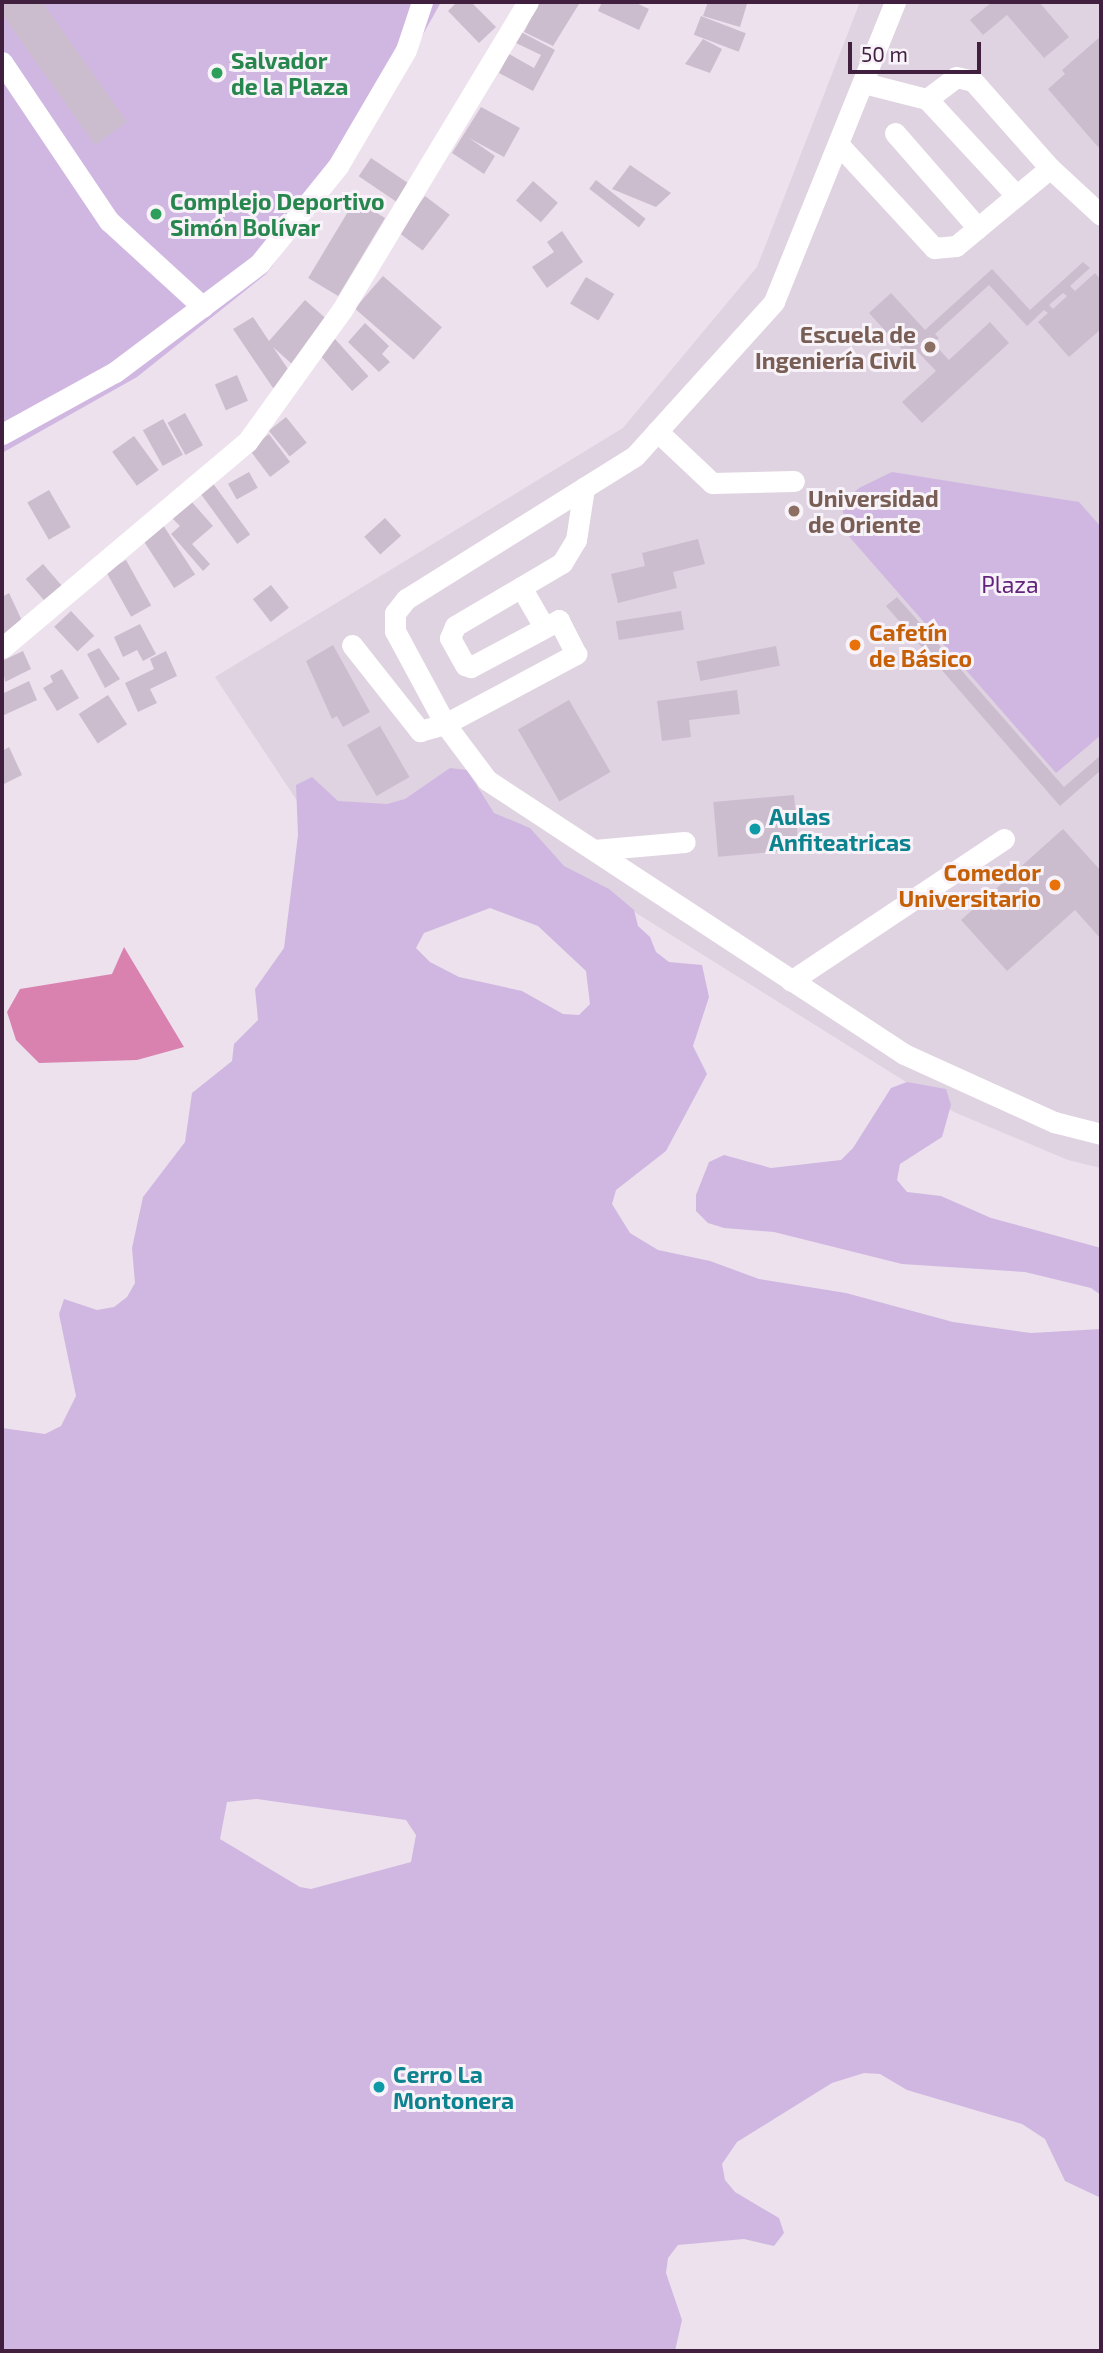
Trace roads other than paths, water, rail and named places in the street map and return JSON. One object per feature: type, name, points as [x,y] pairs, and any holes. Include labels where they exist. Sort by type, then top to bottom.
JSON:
[{"type":"street","points":[[2,434],[115,372],[259,264],[338,166],[406,50],[422,2]]},
{"type":"street","points":[[2,648],[247,442],[342,310],[528,2]]},
{"type":"street","points":[[895,2],[840,146],[774,302],[635,456],[406,598],[395,614],[395,631],[445,724],[487,780],[904,1054],[1055,1122],[1101,1134]]},
{"type":"street","points":[[2,62],[109,221],[203,307]]},
{"type":"street","points":[[928,99],[957,77],[974,81],[1050,169],[1101,215]]},
{"type":"street","points":[[864,83],[928,99],[1016,195]]},
{"type":"street","points":[[895,133],[978,228]]},
{"type":"street","points":[[840,146],[934,248],[956,246],[1050,169]]},
{"type":"street","points":[[657,431],[712,484],[794,481]]},
{"type":"street","points":[[352,645],[415,729],[427,731],[576,654],[562,622],[544,627],[471,667],[465,665],[450,631],[562,563],[570,553],[584,488]]},
{"type":"street","points":[[521,587],[544,627]]},
{"type":"street","points":[[791,981],[1004,839]]},
{"type":"street","points":[[594,850],[685,842]]},
{"type":"place","name":"Salvador de la Plaza","points":[[217,73]]},
{"type":"place","name":"Complejo Deportivo Simón Bolívar","points":[[156,214]]},
{"type":"place","name":"Escuela de Ingeniería Civil","points":[[930,347]]},
{"type":"place","name":"Universidad de Oriente","points":[[794,511]]},
{"type":"place","name":"Cafetín de Básico","points":[[855,645]]},
{"type":"place","name":"Aulas Anfiteatricas","points":[[755,829]]},
{"type":"place","name":"Comedor Universitario","points":[[1055,885]]},
{"type":"place","name":"Cerro La Montonera","points":[[379,2087]]},
{"type":"park label","name":"Plaza","points":[[1010,584]]}]
